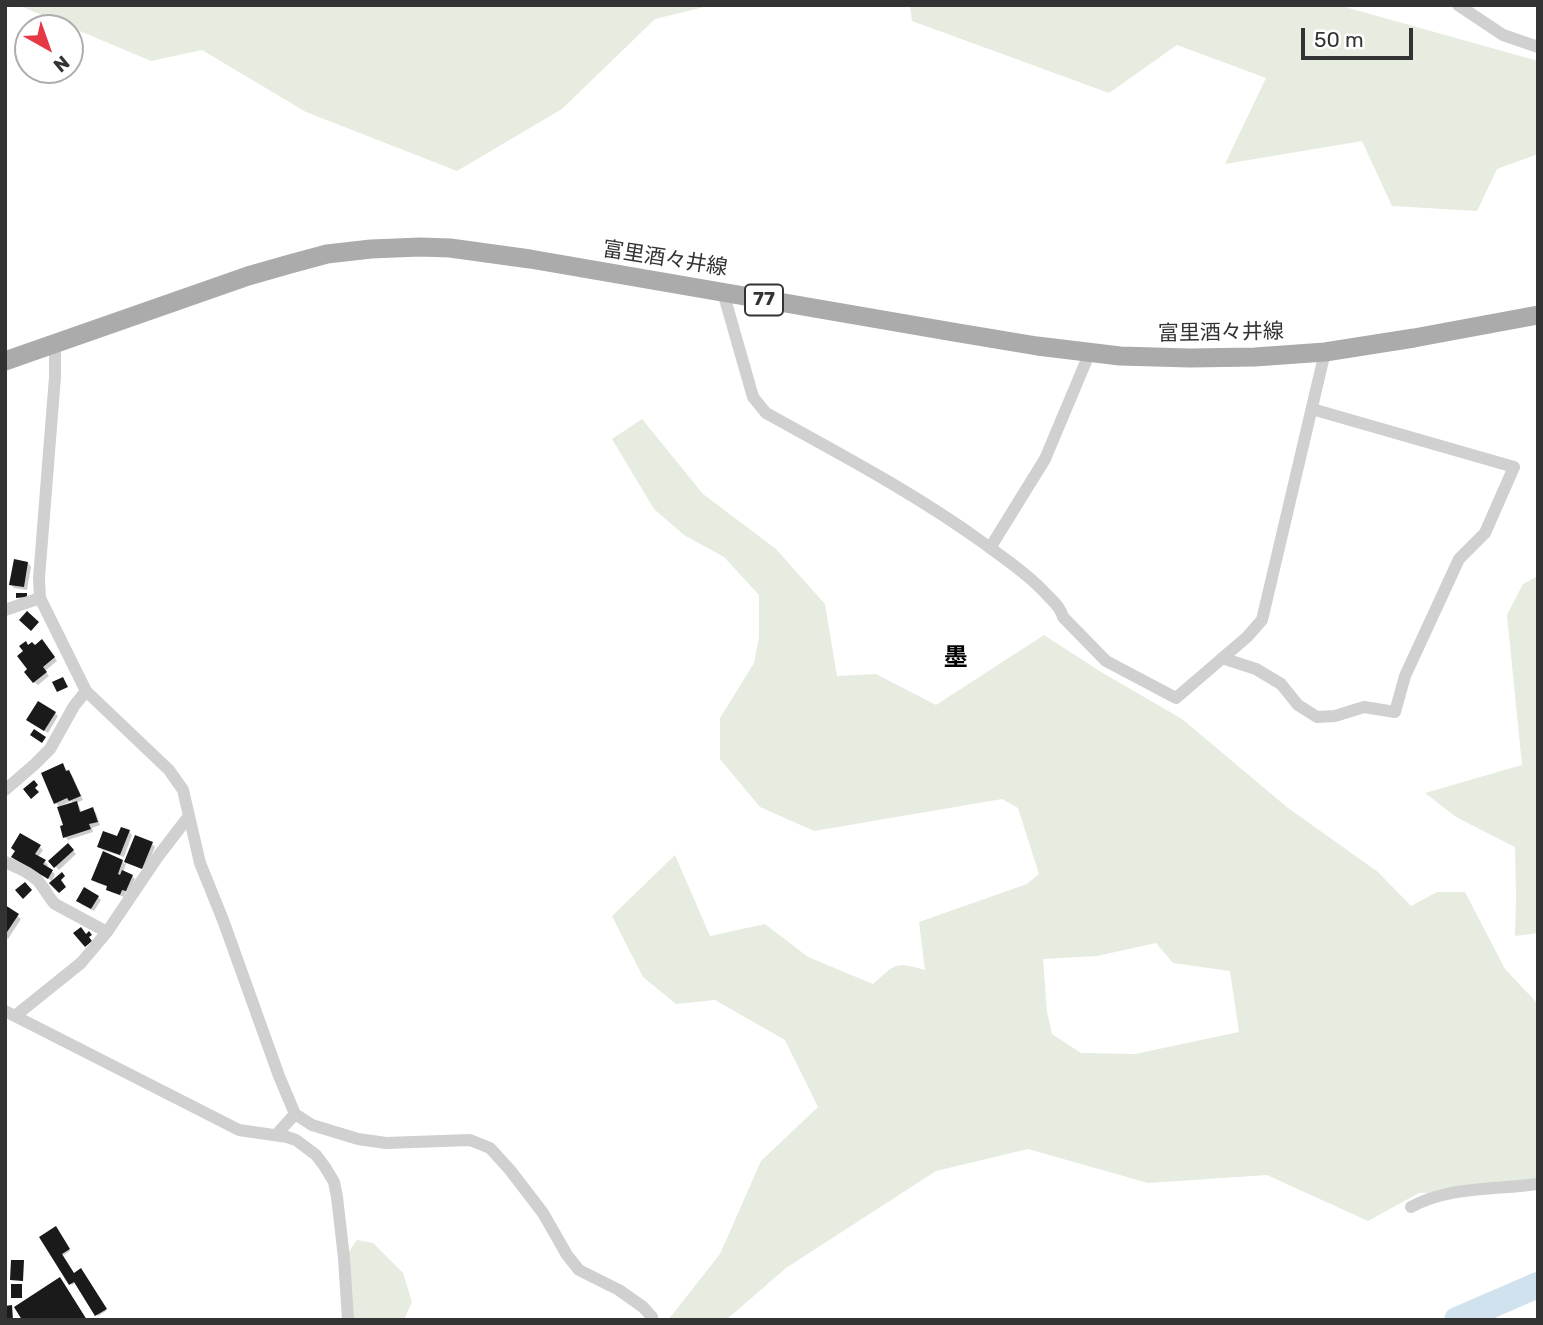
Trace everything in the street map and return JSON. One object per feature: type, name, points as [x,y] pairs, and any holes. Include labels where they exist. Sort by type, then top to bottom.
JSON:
[{"type":"main road","name":"富里酒々井線","points":[[5,361],[247,276],[327,254],[420,247],[450,248],[530,259],[953,332],[1120,356],[1255,357],[1325,352],[1538,316]]},
{"type":"street","points":[[1458,5],[1503,35],[1538,47]]},
{"type":"street","points":[[723,292],[753,397],[766,413],[894,484],[955,523],[1042,589],[1062,611],[1063,617],[1106,661],[1176,698],[1247,637],[1262,620],[1325,352]]},
{"type":"street","points":[[55,344],[55,377],[39,578],[40,598],[86,691],[169,770],[183,790],[200,863],[295,1114],[312,1125],[358,1139],[386,1143],[470,1140],[490,1148],[543,1213],[567,1255],[579,1270],[619,1290],[643,1307],[652,1320]]},
{"type":"street","points":[[990,548],[1045,459],[1090,352]]},
{"type":"street","points":[[1222,658],[1256,668],[1281,684],[1298,705],[1317,717],[1335,716],[1364,707],[1395,712],[1405,676],[1459,559],[1485,533],[1514,467],[1311,409]]},
{"type":"street","points":[[5,610],[40,598]]},
{"type":"street","points":[[5,790],[50,749],[74,705],[86,691]]},
{"type":"street","points":[[189,816],[107,932],[81,963],[10,1014],[239,1130],[296,1140],[316,1155],[334,1182],[337,1197],[348,1320]]},
{"type":"street","points":[[5,862],[28,873],[39,882],[55,904],[107,932]]},
{"type":"street","points":[[276,1135],[295,1114]]},
{"type":"street","points":[[1410,1207],[1426,1199],[1455,1192],[1538,1184]]},
{"type":"shaded area","points":[[18,5],[712,5],[655,19],[562,109],[457,171],[306,112],[202,50],[151,61],[84,33],[84,14],[39,14]]},
{"type":"shaded area","points":[[910,5],[1338,5],[1538,61],[1538,154],[1497,169],[1477,211],[1392,206],[1362,141],[1225,164],[1266,78],[1177,45],[1109,93],[912,21]]},
{"type":"shaded area","points":[[642,419],[703,494],[776,549],[825,604],[837,676],[876,674],[936,705],[1044,635],[1182,719],[1288,808],[1378,872],[1411,906],[1437,892],[1465,892],[1505,969],[1538,1004],[1538,1186],[1525,1191],[1419,1193],[1368,1221],[1267,1175],[1148,1183],[1028,1149],[936,1171],[786,1268],[726,1320],[668,1320],[720,1254],[761,1161],[818,1107],[785,1040],[715,1000],[676,1004],[643,977],[612,916],[675,855],[710,936],[765,924],[808,957],[873,984],[896,966],[925,970],[919,922],[1027,884],[1039,874],[1018,808],[1002,799],[814,831],[760,807],[720,759],[720,718],[754,663],[759,637],[759,595],[724,557],[684,535],[654,509],[612,439]],"holes":[[[1156,943],[1173,963],[1230,971],[1239,1032],[1135,1054],[1081,1053],[1052,1034],[1047,1012],[1043,959],[1097,956]]]},
{"type":"shaded area","points":[[1538,576],[1538,933],[1515,936],[1515,847],[1456,817],[1425,793],[1522,765],[1507,615],[1523,584]]},
{"type":"shaded area","points":[[357,1240],[373,1243],[403,1273],[412,1302],[404,1320],[353,1320],[348,1253]]},
{"type":"building","points":[[14,559],[28,562],[24,587],[9,585]]},
{"type":"building","points":[[16,593],[27,593],[27,597],[16,598]]},
{"type":"building","points":[[27,611],[39,622],[31,631],[19,620]]},
{"type":"building","points":[[42,639],[55,657],[43,667],[47,672],[33,683],[24,672],[27,669],[17,656],[23,651],[19,646],[26,641],[28,645],[32,642],[35,645]]},
{"type":"building","points":[[63,677],[68,687],[57,692],[52,682]]},
{"type":"building","points":[[38,701],[56,712],[44,731],[26,720]]},
{"type":"building","points":[[34,729],[46,737],[42,743],[30,735]]},
{"type":"building","points":[[63,763],[81,796],[54,804],[41,773]]},
{"type":"building","points":[[34,780],[38,785],[35,788],[39,792],[31,799],[23,789]]},
{"type":"building","points":[[77,801],[80,812],[93,807],[98,822],[89,824],[91,829],[63,838],[60,826],[63,825],[57,807]]},
{"type":"building","points":[[121,827],[130,830],[120,855],[97,847],[103,831],[117,836]]},
{"type":"building","points":[[20,833],[41,845],[35,854],[46,860],[43,864],[53,870],[48,879],[11,857],[15,851],[11,848]]},
{"type":"building","points":[[135,835],[153,842],[142,869],[124,862]]},
{"type":"building","points":[[68,843],[74,850],[54,868],[48,861]]},
{"type":"building","points":[[103,851],[123,860],[118,874],[120,875],[122,870],[133,875],[126,891],[122,890],[120,895],[91,880]]},
{"type":"building","points":[[62,872],[65,876],[61,880],[66,887],[59,893],[49,883]]},
{"type":"building","points":[[25,882],[32,890],[23,899],[15,890]]},
{"type":"building","points":[[84,887],[99,896],[91,909],[76,901]]},
{"type":"building","points":[[5,905],[19,914],[5,935]]},
{"type":"building","points":[[81,927],[86,934],[89,931],[92,935],[89,937],[92,941],[85,947],[73,933]]},
{"type":"building","points":[[56,1226],[70,1249],[62,1254],[74,1273],[81,1268],[107,1309],[95,1316],[74,1282],[69,1285],[39,1237]]},
{"type":"building","points":[[11,1260],[24,1260],[23,1281],[10,1280]]},
{"type":"building","points":[[60,1277],[87,1320],[22,1320],[14,1307]]},
{"type":"building","points":[[11,1284],[22,1284],[22,1298],[11,1298]]},
{"type":"building","points":[[12,1305],[13,1320],[5,1320],[5,1306]]},
{"type":"waterway","points":[[1457,1320],[1538,1285]]},
{"type":"district","name":"墨","points":[[956,658]]}]
